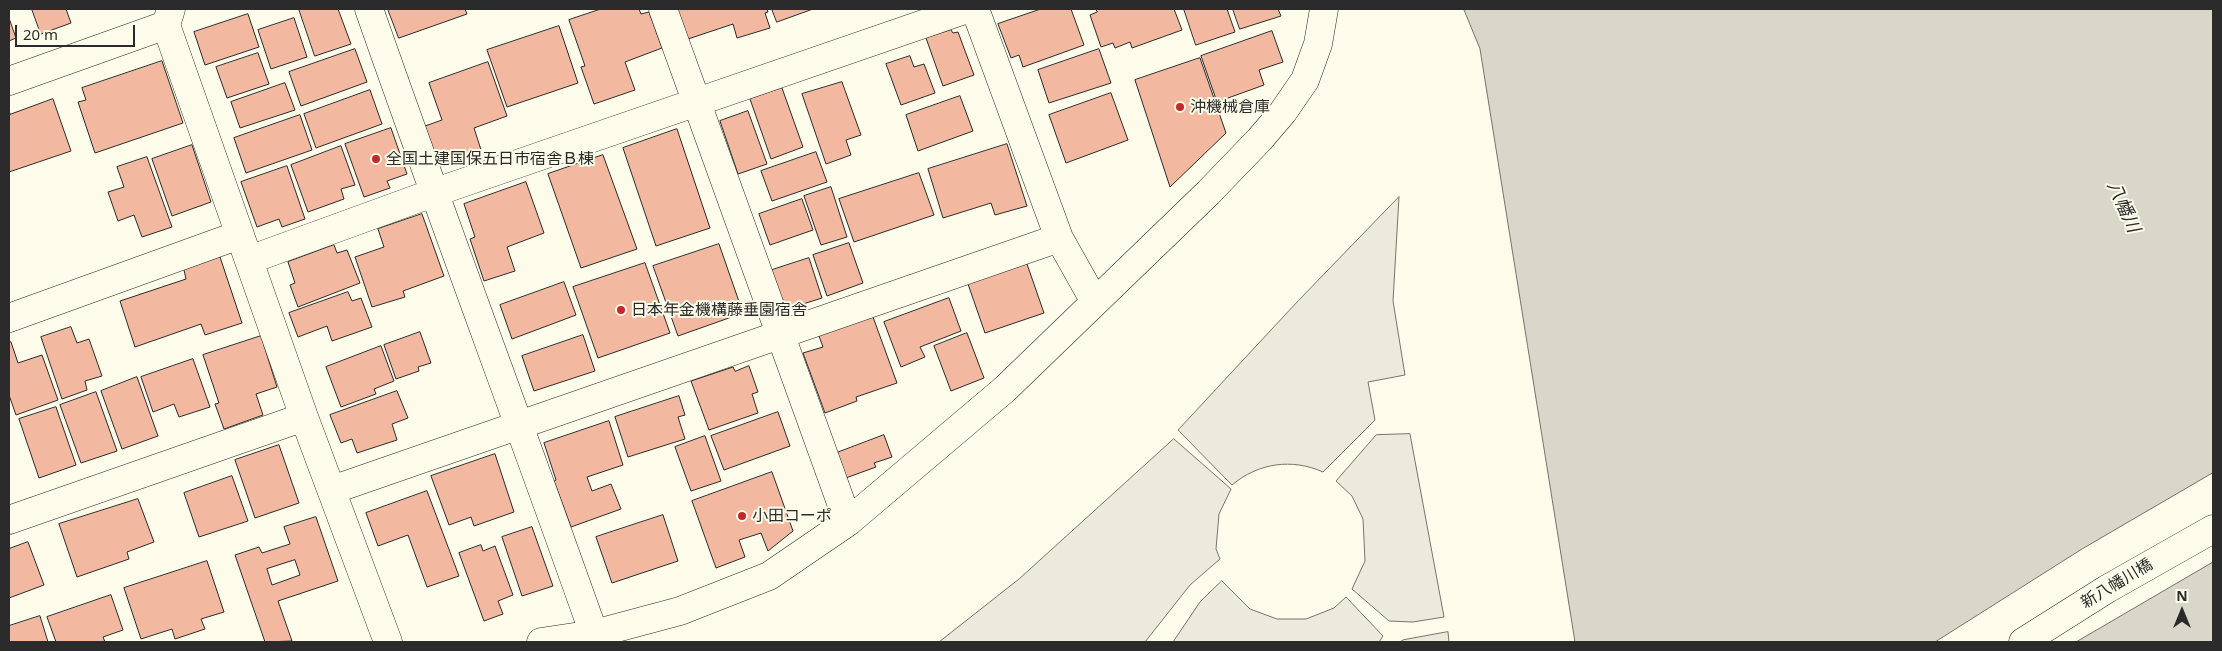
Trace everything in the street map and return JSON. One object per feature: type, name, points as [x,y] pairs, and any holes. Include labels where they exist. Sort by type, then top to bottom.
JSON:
[{"type":"street","points":[[369,9],[433,193],[594,634]]},
{"type":"street","points":[[663,9],[848,522]]},
{"type":"street","points":[[249,260],[696,101],[967,9]]},
{"type":"street","points":[[975,9],[1059,238],[1095,302]]},
{"type":"street","points":[[541,642],[594,634],[680,611],[769,576],[848,522],[998,395],[1208,193],[1283,112],[1305,80],[1318,44],[1324,9]]},
{"type":"street","points":[[9,81],[168,17],[239,234],[304,417],[388,642]]},
{"type":"street","points":[[9,318],[239,234]]},
{"type":"street","points":[[332,490],[1059,238]]},
{"type":"street","points":[[9,520],[304,417]]},
{"type":"street","name":"新八幡川橋","points":[[2023,642],[2107,589],[2213,529]]},
{"type":"shaded area","points":[[1399,197],[1393,301],[1405,375],[1368,382],[1375,420],[1323,472],[1299,465],[1276,465],[1253,472],[1232,485],[1178,430],[1298,301]]},
{"type":"shaded area","points":[[1410,434],[1444,617],[1413,622],[1389,621],[1352,589],[1365,561],[1363,519],[1352,496],[1336,481],[1376,435]]},
{"type":"shaded area","points":[[1174,439],[1231,489],[1219,514],[1216,549],[1220,559],[1190,585],[1145,642],[939,642],[1019,579]]},
{"type":"shaded area","points":[[1222,581],[1250,609],[1277,619],[1306,619],[1334,608],[1346,597],[1383,636],[1379,642],[1173,642],[1200,602]]},
{"type":"shaded area","points":[[1448,632],[1449,642],[1400,642],[1403,640]]},
{"type":"water","name":"八幡川","points":[[1464,9],[2213,9],[2213,642],[1575,642],[1480,49]]},
{"type":"pier","points":[[2213,473],[2213,562],[2076,642],[1935,642],[2082,549]]},
{"type":"building","points":[[32,9],[66,9],[71,23],[41,34]]},
{"type":"building","points":[[299,9],[338,9],[351,44],[315,56]]},
{"type":"building","points":[[388,9],[465,9],[467,14],[399,38]]},
{"type":"building","points":[[601,9],[639,9],[641,14],[649,12],[662,48],[625,62],[635,90],[594,104],[581,67],[585,66],[569,20]]},
{"type":"building","points":[[677,9],[767,9],[768,12],[765,13],[770,28],[737,38],[733,24],[688,39]]},
{"type":"building","points":[[772,9],[813,9],[777,22]]},
{"type":"building","points":[[1041,9],[1071,9],[1084,45],[1023,67],[1019,55],[1011,58],[998,24]]},
{"type":"building","points":[[1096,9],[1174,9],[1182,30],[1132,48],[1130,42],[1115,48],[1113,43],[1101,47],[1090,15],[1097,12]]},
{"type":"building","points":[[1184,9],[1227,9],[1235,32],[1196,45]]},
{"type":"building","points":[[1233,9],[1278,9],[1281,16],[1240,29]]},
{"type":"building","points":[[248,14],[259,47],[205,65],[194,32]]},
{"type":"building","points":[[9,18],[16,38],[9,41]]},
{"type":"building","points":[[294,18],[307,57],[271,69],[258,30]]},
{"type":"building","points":[[559,26],[578,83],[507,107],[487,50]]},
{"type":"building","points":[[951,30],[953,33],[958,32],[974,75],[943,86],[926,38]]},
{"type":"building","points":[[1272,31],[1283,62],[1259,70],[1264,85],[1217,102],[1201,56]]},
{"type":"building","points":[[355,49],[367,82],[301,106],[289,72]]},
{"type":"building","points":[[1099,49],[1111,83],[1049,103],[1038,70]]},
{"type":"building","points":[[258,53],[269,84],[227,98],[216,67]]},
{"type":"building","points":[[910,56],[914,67],[924,64],[935,93],[901,105],[886,64]]},
{"type":"building","name":"沖機械倉庫","points":[[1200,58],[1226,133],[1170,187],[1135,80]]},
{"type":"building","points":[[162,61],[183,123],[95,153],[78,102],[86,100],[82,88]]},
{"type":"building","points":[[488,62],[507,116],[474,128],[482,153],[439,167],[425,126],[442,120],[429,83]]},
{"type":"building","points":[[842,82],[861,135],[846,140],[851,155],[826,164],[802,94]]},
{"type":"building","points":[[285,83],[295,110],[240,128],[231,102]]},
{"type":"building","points":[[782,88],[803,147],[771,159],[750,99]]},
{"type":"building","points":[[370,90],[382,124],[316,148],[304,114]]},
{"type":"building","points":[[1111,93],[1128,140],[1066,163],[1049,115]]},
{"type":"building","points":[[960,96],[973,131],[918,151],[906,115]]},
{"type":"building","points":[[53,99],[71,151],[9,172],[9,110],[10,114]]},
{"type":"building","points":[[748,111],[767,164],[738,174],[720,121]]},
{"type":"building","points":[[300,115],[312,150],[246,173],[234,138]]},
{"type":"building","name":"全国土建国保五日市宿舎Ｂ棟","points":[[391,128],[407,174],[387,181],[390,188],[364,197],[345,144]]},
{"type":"building","points":[[677,129],[710,228],[656,246],[623,148]]},
{"type":"building","points":[[1007,144],[1027,206],[995,215],[991,203],[943,218],[928,169]]},
{"type":"building","points":[[192,145],[211,202],[172,216],[152,159]]},
{"type":"building","points":[[341,146],[355,185],[341,189],[344,199],[308,212],[291,165]]},
{"type":"building","points":[[816,152],[827,182],[772,201],[761,171]]},
{"type":"building","points":[[603,155],[637,249],[581,268],[548,174]]},
{"type":"building","points":[[147,157],[172,227],[142,237],[134,215],[118,221],[108,192],[124,187],[117,167]]},
{"type":"building","points":[[287,166],[305,219],[282,227],[279,219],[257,227],[241,182]]},
{"type":"building","points":[[919,173],[934,215],[854,242],[839,199]]},
{"type":"building","points":[[526,182],[544,233],[507,247],[515,271],[484,281],[470,239],[475,237],[464,204]]},
{"type":"building","points":[[831,187],[847,237],[821,245],[804,196]]},
{"type":"building","points":[[802,199],[813,230],[770,245],[759,214]]},
{"type":"building","points":[[422,214],[444,276],[403,291],[405,297],[372,307],[355,257],[384,247],[378,229]]},
{"type":"building","points":[[849,243],[863,283],[827,296],[813,255]]},
{"type":"building","points":[[719,244],[743,313],[678,336],[653,266]]},
{"type":"building","points":[[334,245],[337,253],[347,250],[360,283],[298,307],[290,285],[295,283],[288,262]]},
{"type":"building","points":[[220,257],[242,323],[205,335],[201,324],[135,347],[120,301],[186,279],[184,270]]},
{"type":"building","points":[[809,258],[822,298],[787,309],[784,300],[779,302],[769,271]]},
{"type":"building","name":"日本年金機構藤垂園宿舎","points":[[645,263],[670,333],[598,358],[573,287]]},
{"type":"building","points":[[1027,264],[1044,313],[985,333],[968,284]]},
{"type":"building","points":[[564,282],[576,315],[512,339],[500,305]]},
{"type":"building","points":[[348,292],[352,301],[361,298],[372,327],[332,341],[327,326],[298,337],[289,313]]},
{"type":"building","points":[[949,298],[961,331],[920,347],[925,357],[901,367],[884,322]]},
{"type":"building","points":[[873,317],[897,383],[856,397],[857,401],[825,413],[803,353],[823,347],[819,336]]},
{"type":"building","points":[[71,327],[77,343],[89,339],[102,376],[85,381],[87,390],[62,399],[41,337]]},
{"type":"building","points":[[420,332],[431,363],[418,367],[419,371],[396,379],[384,345]]},
{"type":"building","points":[[967,333],[984,378],[951,391],[934,346]]},
{"type":"building","points":[[583,335],[595,371],[534,391],[522,356]]},
{"type":"building","points":[[261,336],[277,387],[256,394],[263,415],[224,429],[215,404],[219,403],[203,355]]},
{"type":"building","points":[[11,342],[18,363],[42,355],[58,400],[16,415],[9,395],[9,343]]},
{"type":"building","points":[[381,346],[394,381],[374,389],[376,394],[341,407],[326,367]]},
{"type":"building","points":[[193,359],[210,407],[179,417],[174,404],[153,412],[141,377]]},
{"type":"building","points":[[749,366],[758,392],[752,394],[758,413],[709,430],[691,381],[733,367],[735,371]]},
{"type":"building","points":[[137,377],[158,436],[122,449],[101,391]]},
{"type":"building","points":[[397,391],[408,418],[392,424],[397,440],[357,453],[352,439],[341,443],[330,415]]},
{"type":"building","points":[[96,392],[117,451],[81,463],[60,405]]},
{"type":"building","points":[[679,396],[685,415],[678,417],[685,439],[628,457],[615,417]]},
{"type":"building","points":[[56,407],[76,465],[39,478],[19,419]]},
{"type":"building","points":[[778,412],[790,446],[724,470],[711,436]]},
{"type":"building","points":[[609,421],[623,465],[587,477],[592,491],[611,484],[621,509],[571,527],[554,481],[556,480],[544,443]]},
{"type":"building","points":[[884,435],[892,457],[874,463],[876,467],[843,479],[834,454]]},
{"type":"building","points":[[705,436],[721,481],[691,491],[675,447]]},
{"type":"building","points":[[279,445],[299,503],[255,518],[235,460]]},
{"type":"building","points":[[495,454],[514,512],[474,526],[471,517],[449,525],[431,476]]},
{"type":"building","name":"小田コーポ","points":[[772,472],[793,531],[768,551],[761,533],[739,540],[745,557],[716,568],[692,501]]},
{"type":"building","points":[[232,476],[248,521],[199,537],[184,493]]},
{"type":"building","points":[[427,491],[459,576],[427,587],[408,535],[378,546],[366,513]]},
{"type":"building","points":[[138,499],[154,542],[127,552],[129,559],[77,577],[59,524]]},
{"type":"building","points":[[663,515],[678,561],[612,583],[596,537]]},
{"type":"building","points":[[316,517],[338,581],[278,601],[292,641],[265,642],[235,555],[259,547],[262,553],[290,544],[284,527]],"holes":[[[295,560],[300,575],[272,585],[267,569]]]},
{"type":"building","points":[[532,527],[553,586],[522,596],[502,537]]},
{"type":"building","points":[[28,542],[44,585],[9,598],[9,549]]},
{"type":"building","points":[[481,545],[483,551],[495,546],[513,595],[498,601],[503,614],[484,621],[459,553]]},
{"type":"building","points":[[207,561],[224,612],[201,619],[205,629],[175,639],[172,629],[141,639],[124,588]]},
{"type":"building","points":[[111,595],[123,630],[103,637],[105,642],[56,642],[47,617]]},
{"type":"building","points":[[40,616],[48,642],[9,642],[9,626]]},
{"type":"place","name":"沖機械倉庫","points":[[1180,107]]},
{"type":"place","name":"全国土建国保五日市宿舎Ｂ棟","points":[[376,159]]},
{"type":"place","name":"日本年金機構藤垂園宿舎","points":[[621,310]]},
{"type":"place","name":"小田コーポ","points":[[742,516]]}]
